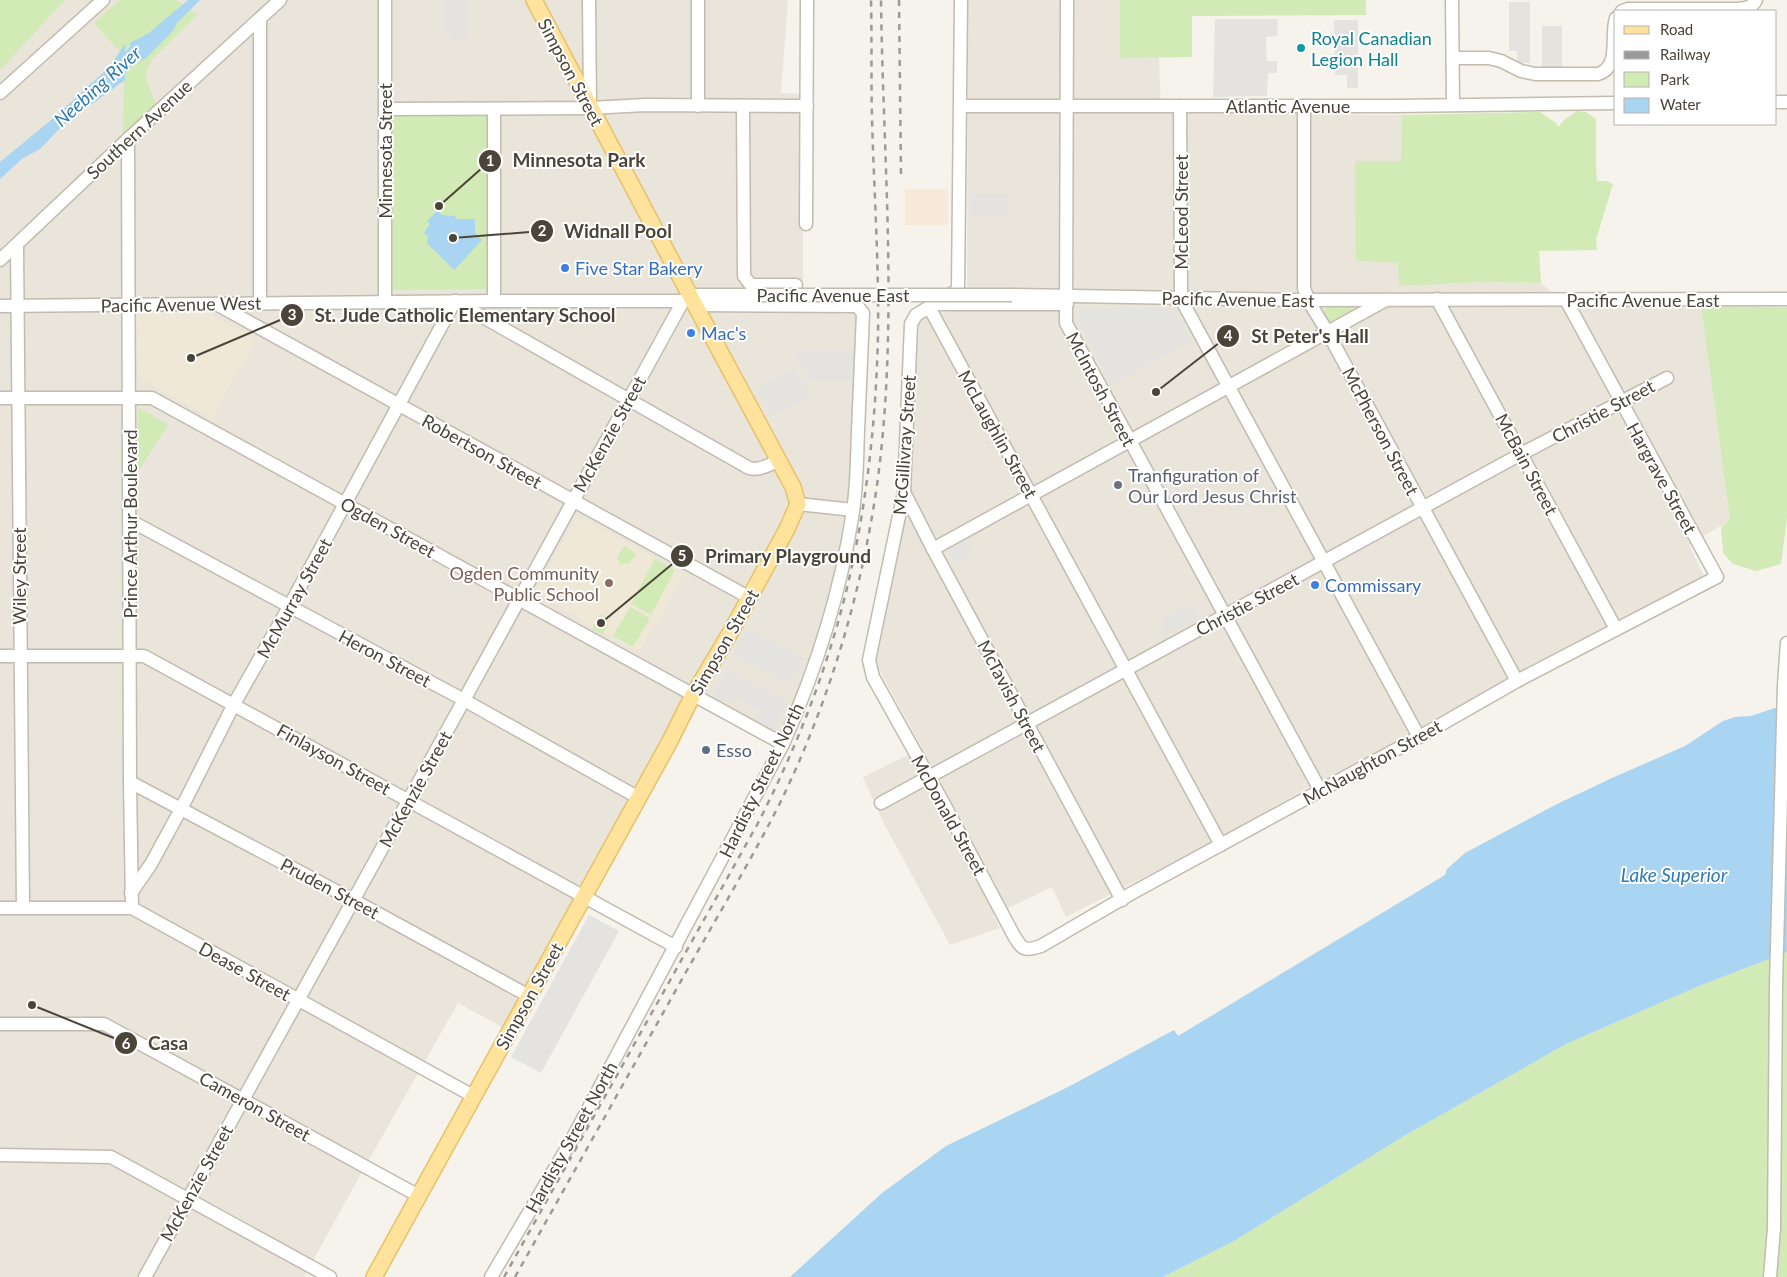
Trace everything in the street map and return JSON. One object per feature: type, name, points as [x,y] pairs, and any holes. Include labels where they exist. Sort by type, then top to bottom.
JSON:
[{"type":"main road","name":"Simpson Street","points":[[374,1277],[694,695],[750,598],[787,529],[798,504],[793,487],[689,300],[534,0]]},
{"type":"street","points":[[0,93],[103,0]]},
{"type":"street","name":"Southern Avenue","points":[[0,260],[128,139],[280,0]]},
{"type":"street","name":"Minnesota Street","points":[[384,0],[386,109],[385,302]]},
{"type":"street","points":[[590,0],[590,108]]},
{"type":"street","points":[[698,0],[698,106]]},
{"type":"street","points":[[806,224],[807,0]]},
{"type":"street","points":[[932,306],[958,290],[961,0]]},
{"type":"street","name":"McIntosh Street","points":[[1067,0],[1066,323],[1320,790]]},
{"type":"street","points":[[1452,0],[1453,104]]},
{"type":"street","points":[[1625,10],[1737,9],[1749,8],[1754,5],[1756,0]]},
{"type":"street","points":[[260,19],[260,303]]},
{"type":"street","points":[[1453,58],[1490,58],[1521,71],[1535,74],[1598,74],[1604,72],[1611,63],[1614,36]]},
{"type":"street","name":"Atlantic Avenue","points":[[961,106],[1304,107],[1614,103]]},
{"type":"street","points":[[386,109],[590,108],[645,105],[807,106]]},
{"type":"street","points":[[743,106],[744,276],[750,284],[754,285],[796,286]]},
{"type":"street","name":"McLeod Street","points":[[1180,106],[1181,299],[1419,737]]},
{"type":"street","name":"McPherson Street","points":[[1304,107],[1304,288],[1308,300],[1328,333],[1517,681]]},
{"type":"street","points":[[494,109],[494,301]]},
{"type":"street","name":"Prince Arthur Boulevard","points":[[128,139],[132,908]]},
{"type":"street","name":"Wiley Street","points":[[17,245],[23,908]]},
{"type":"street","name":"Pacific Avenue East","points":[[689,300],[757,295],[1012,294],[1067,300],[1787,299]]},
{"type":"street","name":"McBain Street","points":[[1437,299],[1616,629]]},
{"type":"street","name":"Pacific Avenue West","points":[[0,306],[689,300]]},
{"type":"street","name":"McKenzie Street","points":[[145,1277],[628,400],[689,300]]},
{"type":"street","name":"Hardisty Street North","points":[[491,1277],[571,1141],[783,744],[801,702],[826,628],[845,559],[854,510],[857,468],[863,313],[861,309],[857,306],[689,300]]},
{"type":"street","points":[[932,306],[1067,300]]},
{"type":"street","points":[[933,549],[1386,300]]},
{"type":"street","name":"Hargrave Street","points":[[1566,300],[1717,577]]},
{"type":"street","points":[[455,301],[749,468],[754,470],[763,468],[778,460]]},
{"type":"street","name":"McMurray Street","points":[[131,893],[151,864],[234,704],[290,607],[455,301]]},
{"type":"street","name":"Robertson Street","points":[[216,304],[750,598]]},
{"type":"street","name":"McGillivray Street","points":[[873,677],[869,660],[904,492],[911,324],[916,315],[932,306]]},
{"type":"street","name":"McLaughlin Street","points":[[932,306],[1031,494],[1221,845]]},
{"type":"street","name":"Christie Street","points":[[881,803],[1521,454],[1667,378]]},
{"type":"street","name":"Ogden Street","points":[[0,398],[152,398],[783,744]]},
{"type":"street","name":"McTavish Street","points":[[904,492],[1122,900]]},
{"type":"street","points":[[798,504],[854,510]]},
{"type":"street","name":"Heron Street","points":[[129,520],[464,700],[639,798]]},
{"type":"street","name":"McNaughton Street","points":[[1028,950],[1041,946],[1517,681],[1717,577]]},
{"type":"street","points":[[1770,1277],[1774,1228],[1776,985],[1784,685],[1787,643]]},
{"type":"street","name":"Finlayson Street","points":[[0,656],[144,656],[676,947]]},
{"type":"street","name":"McDonald Street","points":[[873,677],[1013,934],[1024,948],[1028,950]]},
{"type":"street","name":"Pruden Street","points":[[130,782],[529,996]]},
{"type":"street","name":"Dease Street","points":[[0,908],[132,908],[475,1096]]},
{"type":"street","name":"Cameron Street","points":[[0,1024],[104,1024],[419,1196]]},
{"type":"street","points":[[0,1155],[110,1157],[330,1277]]},
{"type":"shaded area","points":[[65,0],[788,0],[781,93],[803,94],[803,312],[861,314],[856,446],[840,565],[812,662],[781,737],[692,688],[506,1029],[458,1003],[304,1277],[0,1277],[0,68]]},
{"type":"shaded area","points":[[443,0],[467,0],[467,40],[450,40],[450,33],[443,33]]},
{"type":"shaded area","points":[[968,0],[1120,0],[1120,57],[1159,57],[1161,113],[1402,115],[1401,161],[1355,161],[1399,263],[1485,282],[1541,283],[1557,296],[1586,305],[1701,306],[1730,520],[1689,545],[1704,576],[1403,740],[1307,788],[1207,845],[1066,917],[1052,887],[993,915],[1000,928],[950,945],[883,822],[863,777],[922,748],[878,668],[876,661],[910,486],[915,324],[923,319],[950,310],[967,308]]},
{"type":"shaded area","points":[[1509,2],[1530,2],[1530,63],[1517,63],[1517,51],[1509,51]]},
{"type":"shaded area","points":[[1215,19],[1278,19],[1277,36],[1266,37],[1267,61],[1277,61],[1277,73],[1268,73],[1267,96],[1213,97]]},
{"type":"shaded area","points":[[1334,20],[1358,20],[1358,88],[1347,88],[1347,75],[1335,75]]},
{"type":"shaded area","points":[[1542,26],[1562,26],[1562,68],[1542,68]]},
{"type":"shaded area","points":[[905,189],[948,189],[948,225],[905,225]]},
{"type":"shaded area","points":[[970,194],[1008,194],[1008,216],[970,216]]},
{"type":"shaded area","points":[[1163,308],[1177,314],[1193,341],[1111,385],[1080,325],[1079,309]]},
{"type":"shaded area","points":[[136,311],[208,311],[256,340],[212,418],[137,376]]},
{"type":"shaded area","points":[[794,350],[854,350],[854,381],[810,381]]},
{"type":"shaded area","points":[[795,368],[810,397],[771,417],[757,388]]},
{"type":"shaded area","name":"Ogden Community Public School","points":[[577,515],[684,574],[640,653],[535,593]]},
{"type":"shaded area","points":[[967,539],[974,554],[956,564],[948,549]]},
{"type":"shaded area","points":[[1192,603],[1200,618],[1165,636],[1161,627],[1164,625],[1161,619]]},
{"type":"shaded area","points":[[747,628],[803,658],[789,684],[733,654]]},
{"type":"shaded area","points":[[726,670],[788,702],[773,731],[755,722],[761,711],[736,698],[733,704],[726,700],[724,704],[715,700],[717,696],[713,694]]},
{"type":"shaded area","points":[[589,915],[619,931],[541,1073],[511,1057]]},
{"type":"green space","points":[[0,0],[65,0],[1,69],[0,68]]},
{"type":"green space","points":[[120,0],[176,0],[197,15],[152,59],[145,76],[156,105],[123,136],[125,45],[120,52],[94,23]]},
{"type":"green space","points":[[1120,0],[1366,0],[1366,15],[1192,16],[1192,57],[1120,58]]},
{"type":"green space","points":[[481,111],[486,116],[488,122],[487,289],[391,290],[390,120],[393,115]]},
{"type":"green space","points":[[1577,111],[1586,112],[1596,119],[1597,181],[1607,181],[1613,184],[1596,240],[1597,250],[1539,251],[1541,283],[1485,282],[1399,286],[1398,263],[1356,261],[1355,161],[1401,161],[1402,115],[1540,112],[1556,123],[1558,127],[1565,119]]},
{"type":"green space","points":[[1701,306],[1787,307],[1787,518],[1781,564],[1756,571],[1733,564],[1723,553],[1721,527],[1730,520]]},
{"type":"green space","points":[[1328,307],[1355,307],[1357,310],[1330,323],[1325,313],[1325,309]]},
{"type":"green space","points":[[138,407],[168,425],[137,473]]},
{"type":"green space","points":[[624,546],[637,554],[629,563],[621,565],[617,558]]},
{"type":"green space","points":[[655,559],[675,570],[651,615],[631,604]]},
{"type":"green space","points":[[630,607],[650,618],[633,647],[613,636]]},
{"type":"green space","points":[[600,614],[608,619],[603,635],[592,629]]},
{"type":"green space","points":[[1787,952],[1787,1277],[1163,1277],[1234,1241],[1404,1136],[1566,1044],[1699,986]]},
{"type":"water","points":[[188,0],[200,0],[145,59],[132,63],[130,43],[149,33]]},
{"type":"water","points":[[125,44],[125,80],[63,125],[40,149],[23,158],[0,179],[0,162],[56,116],[109,67]]},
{"type":"water","points":[[437,211],[442,215],[455,216],[456,219],[475,219],[475,233],[482,240],[454,270],[427,243],[428,236],[424,233],[430,224],[427,221]]},
{"type":"water","name":"Lake Superior","points":[[1787,704],[1787,952],[1699,986],[1566,1044],[1404,1136],[1234,1241],[1163,1277],[790,1277],[882,1193],[946,1146],[1068,1087],[1174,1030],[1178,1036],[1445,875],[1447,869],[1465,853],[1557,804],[1685,746],[1723,721],[1735,717],[1751,716]]},
{"type":"waterway","name":"Neebing River","points":[[113,77],[137,49],[144,44]]},
{"type":"railway","points":[[504,1277],[757,825],[796,743],[836,629],[852,568],[864,502],[877,368],[878,281],[872,119],[871,0]]},
{"type":"railway","points":[[515,1277],[779,805],[813,728],[852,609],[862,568],[877,485],[884,425],[887,364],[888,243],[881,0]]},
{"type":"railway","points":[[899,0],[901,174]]},
{"type":"place","name":"Royal Canadian Legion Hall","points":[[1301,48]]},
{"type":"place","name":"Minnesota Park","points":[[439,206]]},
{"type":"place","name":"Widnall Pool","points":[[453,238]]},
{"type":"place","name":"Five Star Bakery","points":[[565,268]]},
{"type":"place","name":"Mac's","points":[[691,333]]},
{"type":"place","name":"St. Jude Catholic Elementary School","points":[[191,358]]},
{"type":"place","name":"St Peter's Hall","points":[[1156,392]]},
{"type":"place","name":"Tranfiguration of Our Lord Jesus Christ","points":[[1118,485]]},
{"type":"place","name":"Ogden Community Public School","points":[[609,583]]},
{"type":"place","name":"Commissary","points":[[1315,585]]},
{"type":"place","name":"Primary Playground","points":[[601,623]]},
{"type":"place","name":"Esso","points":[[706,750]]},
{"type":"place","name":"Casa","points":[[32,1005]]}]
